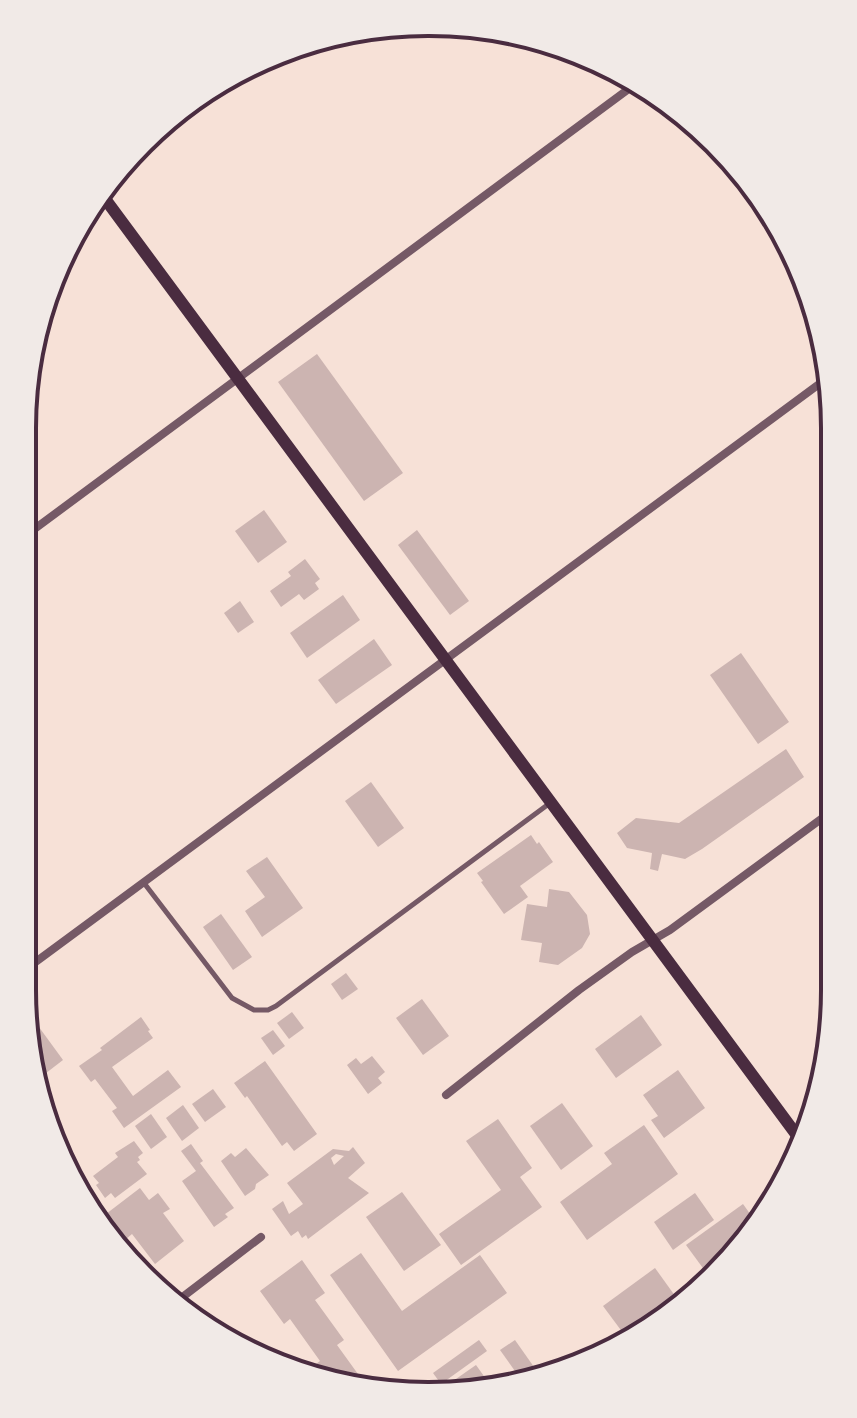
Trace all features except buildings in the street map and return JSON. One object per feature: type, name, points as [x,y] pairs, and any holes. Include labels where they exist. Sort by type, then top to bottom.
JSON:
[{"type":"main road","points":[[108,202],[794,1132]]},
{"type":"street","points":[[36,528],[627,90]]},
{"type":"street","points":[[36,962],[819,384]]},
{"type":"street","points":[[446,1095],[579,990],[670,930],[821,819]]},
{"type":"street","points":[[184,1296],[261,1237]]},
{"type":"lane","points":[[144,882],[232,998],[254,1010],[268,1010],[551,803]]}]
